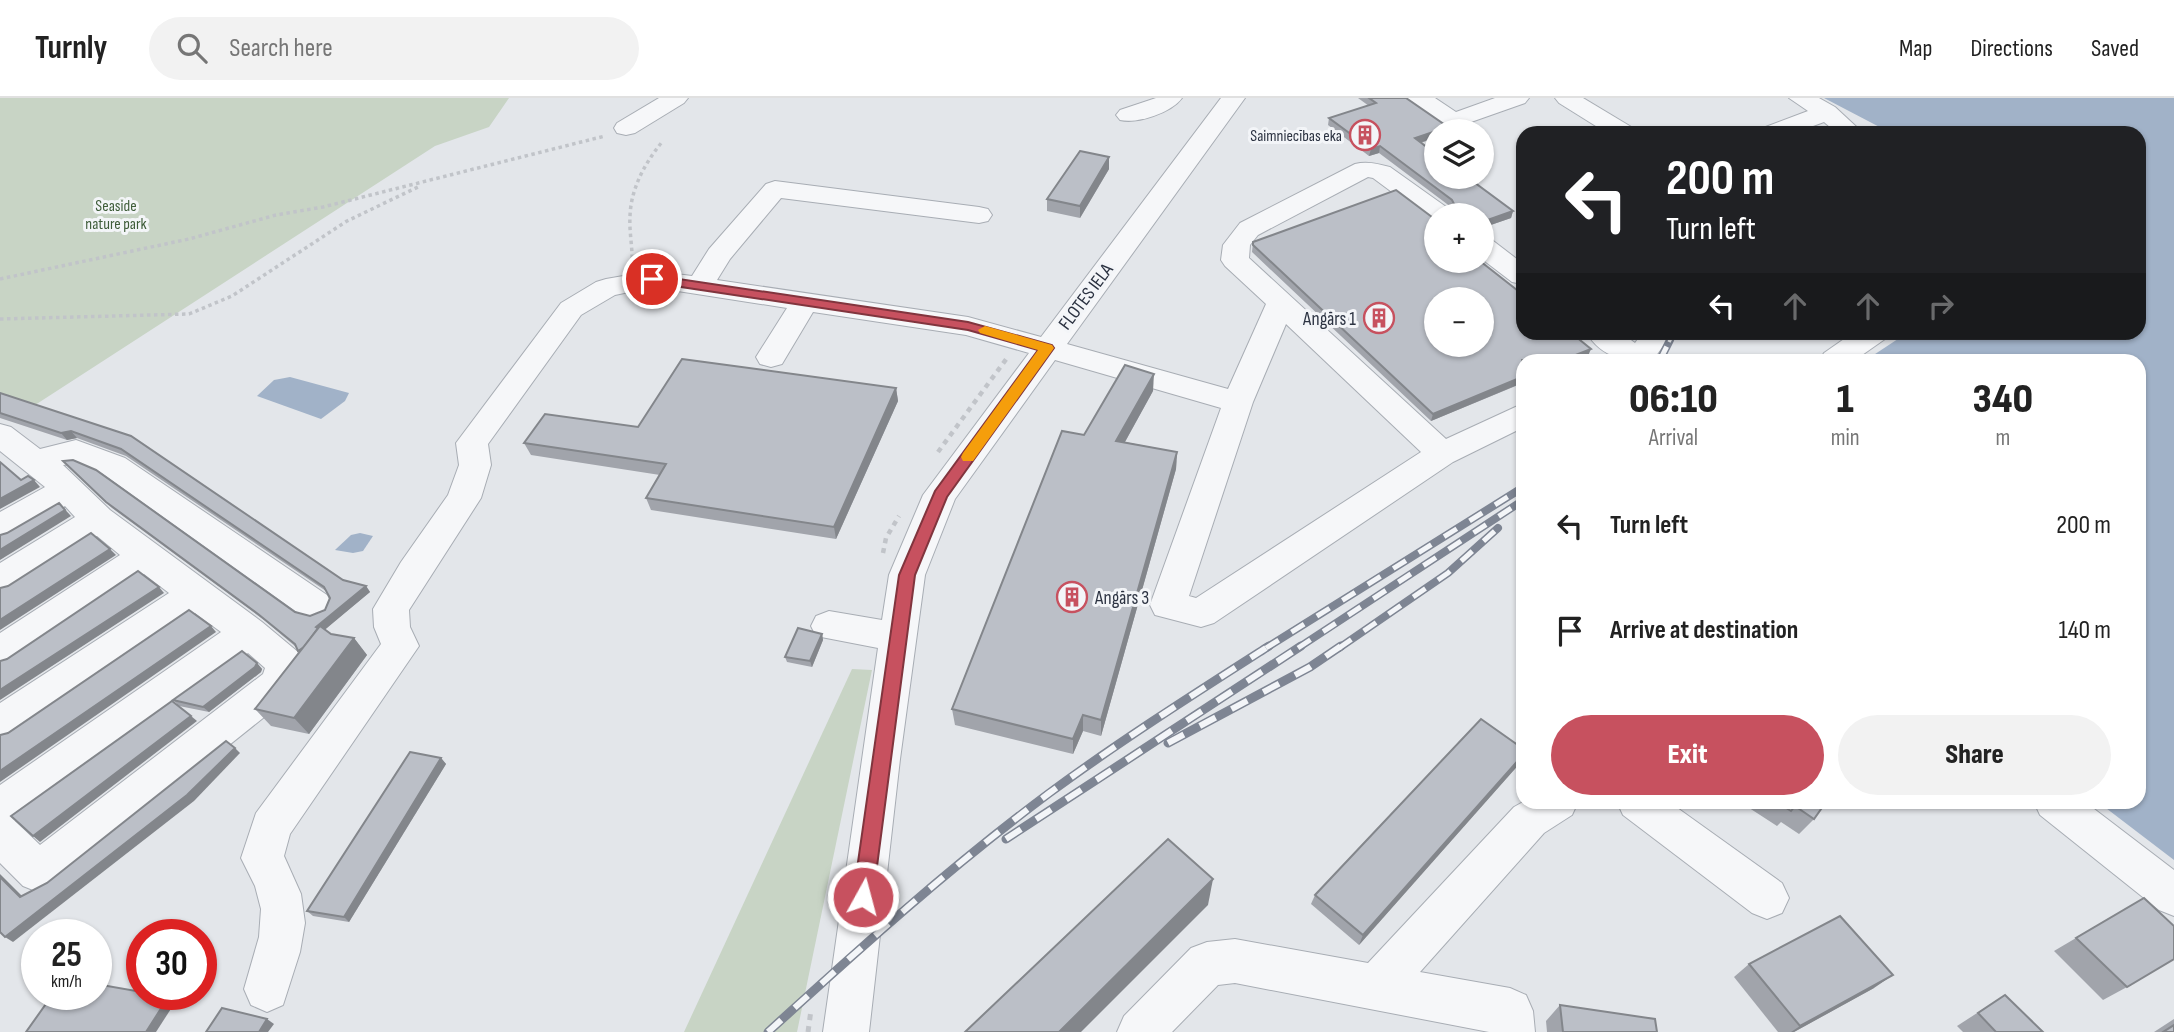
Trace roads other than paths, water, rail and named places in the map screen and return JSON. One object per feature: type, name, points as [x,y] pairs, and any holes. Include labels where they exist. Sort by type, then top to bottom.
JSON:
[{"type":"street","points":[[626,128],[676,98]]},
{"type":"street","points":[[1419,98],[1454,121],[1517,98]]},
{"type":"street","points":[[1567,98],[1613,126]]},
{"type":"street","points":[[1801,98],[1827,112],[1843,126]]},
{"type":"street","points":[[1128,115],[1163,104],[1200,101]]},
{"type":"street","name":"FLOTES IELA","points":[[846,1032],[907,575],[940,495],[1047,348],[1200,101]]},
{"type":"street","points":[[1790,126],[1827,112]]},
{"type":"street","points":[[1424,203],[1381,172],[1364,169],[1249,229],[1237,245],[1236,260],[1442,454]]},
{"type":"street","points":[[701,284],[719,255],[775,189],[979,215]]},
{"type":"street","points":[[1494,255],[1516,272]]},
{"type":"street","points":[[267,989],[285,919],[278,883],[262,858],[271,826],[400,646],[392,627],[391,609],[464,498],[475,465],[472,443],[571,309],[606,288],[652,279],[701,284],[968,326],[1238,402]]},
{"type":"street","points":[[771,356],[805,301]]},
{"type":"street","points":[[1281,303],[1238,402],[1168,605],[1201,613],[1442,454],[1516,418]]},
{"type":"street","points":[[1611,340],[1630,354]]},
{"type":"street","points":[[1844,354],[1864,340]]},
{"type":"street","points":[[0,435],[68,489],[98,519],[249,632],[285,663],[280,682],[38,872],[0,834]]},
{"type":"street","points":[[37,464],[66,450],[88,453],[114,466],[314,605]]},
{"type":"street","points":[[0,528],[68,489]]},
{"type":"street","points":[[0,580],[98,519]]},
{"type":"street","points":[[0,652],[146,555]]},
{"type":"street","points":[[0,724],[195,594]]},
{"type":"street","points":[[830,626],[899,636]]},
{"type":"street","points":[[0,808],[249,632]]},
{"type":"street","points":[[1377,986],[1529,820],[1547,809]]},
{"type":"street","points":[[1646,809],[1767,898]]},
{"type":"street","points":[[2063,809],[2174,896]]},
{"type":"street","points":[[1140,1032],[1207,964],[1235,961],[1510,1011],[1512,1032]]},
{"type":"water","points":[[1824,98],[2174,98],[2174,860],[2107,809],[2146,809],[2146,354],[1875,354],[1896,340],[2146,340],[2146,126],[1878,126]]},
{"type":"water","points":[[290,377],[349,393],[345,401],[321,419],[257,396],[274,380]]},
{"type":"water","points":[[360,533],[373,536],[363,551],[353,553],[335,550],[351,535]]},
{"type":"railway","points":[[1663,354],[1670,340]]},
{"type":"railway","points":[[1266,648],[1516,492]]},
{"type":"railway","points":[[1298,648],[1516,505]]},
{"type":"railway","points":[[1339,648],[1448,573],[1498,528]]},
{"type":"railway","points":[[768,1032],[905,910],[1048,794],[1157,718],[1269,646]]},
{"type":"railway","points":[[1006,839],[1301,646]]},
{"type":"railway","points":[[1168,743],[1310,667],[1341,646]]},
{"type":"place","name":"Saimniecības eka","points":[[1365,135]]},
{"type":"place","name":"Angārs 1","points":[[1379,318]]},
{"type":"place","name":"Angārs 3","points":[[1072,597]]},
{"type":"park label","name":"Seaside nature park","points":[[116,214]]}]
